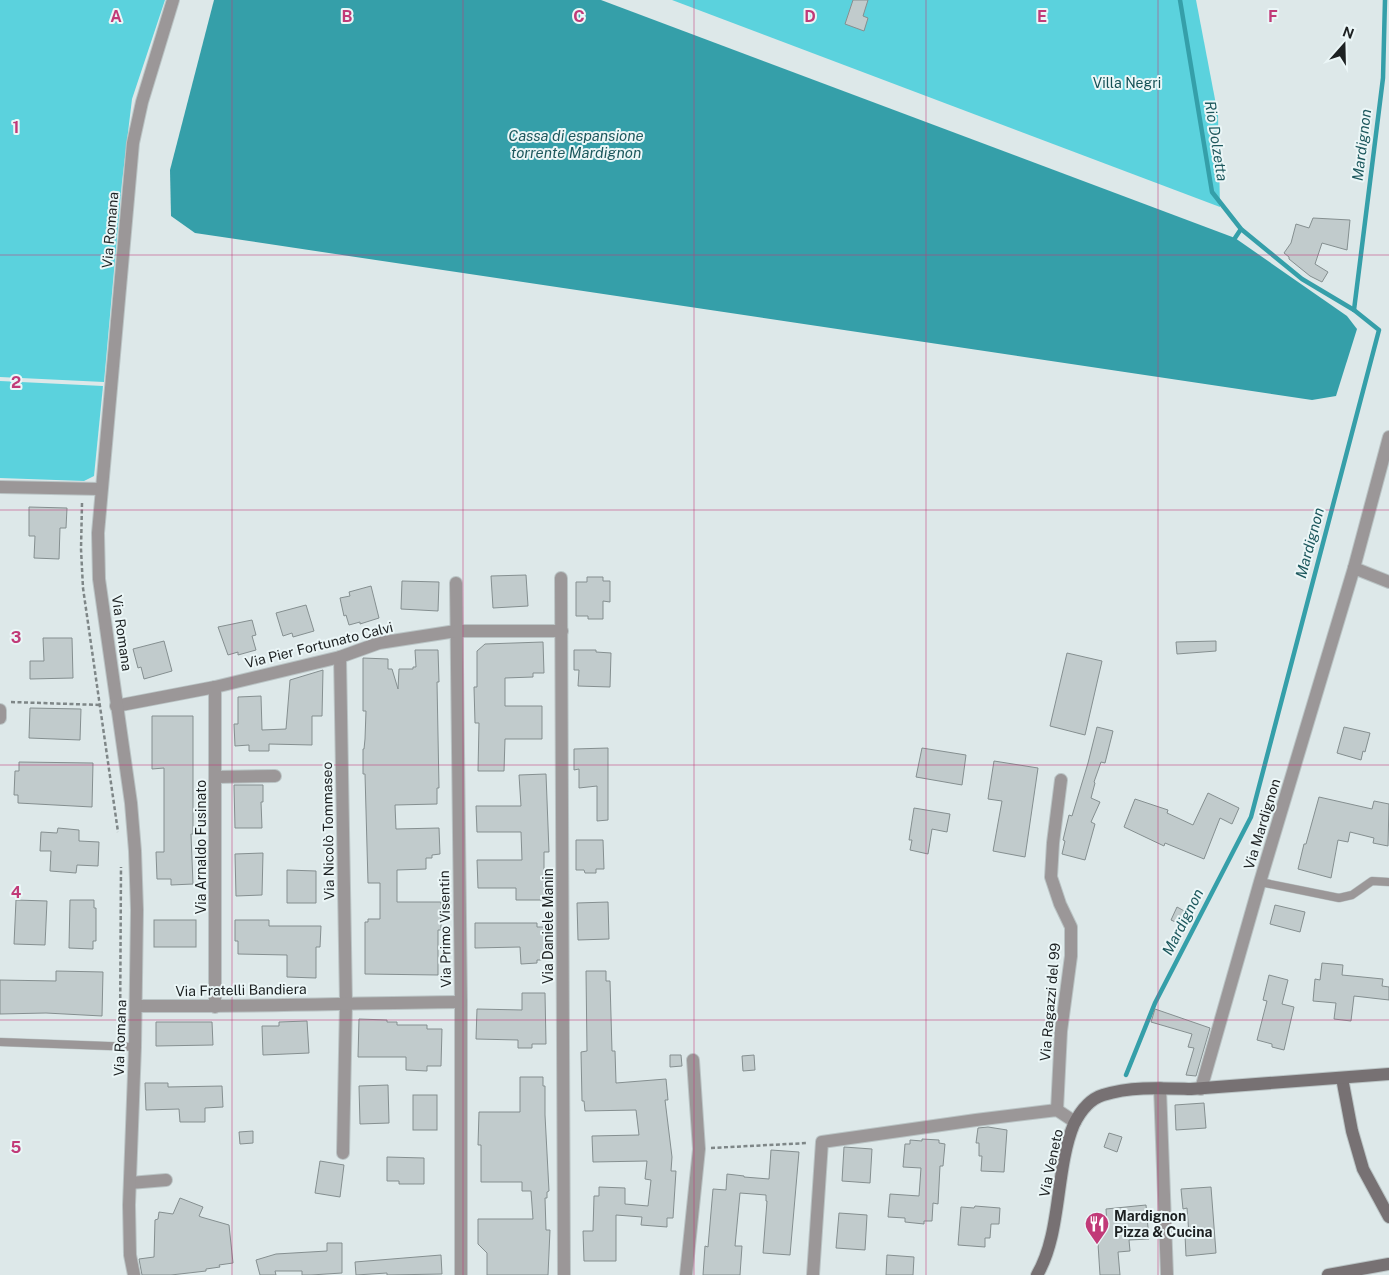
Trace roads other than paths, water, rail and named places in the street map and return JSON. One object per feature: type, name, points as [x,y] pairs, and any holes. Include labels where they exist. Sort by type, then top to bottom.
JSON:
[{"type":"street","name":"Via Romana","points":[[134,1275],[130,1255],[130,1183],[136,1006],[137,910],[135,852],[131,804],[99,579],[98,533],[133,143],[142,102],[173,0]]},
{"type":"street","name":"Via Mardignon","points":[[1201,1088],[1260,882],[1354,568],[1389,437]]},
{"type":"street","points":[[0,487],[102,489]]},
{"type":"street","points":[[1354,568],[1389,582]]},
{"type":"street","name":"Via Daniele Manin","points":[[561,578],[564,1275]]},
{"type":"street","name":"Via Primo Visentin","points":[[456,582],[461,1275]]},
{"type":"street","name":"Via Pier Fortunato Calvi","points":[[116,706],[215,687],[340,657],[379,643],[456,631],[562,631]]},
{"type":"street","name":"Via Nicolò Tommaseo","points":[[340,657],[346,1003]]},
{"type":"street","name":"Via Arnaldo Fusinato","points":[[215,687],[215,1007]]},
{"type":"street","points":[[0,718],[5,706]]},
{"type":"street","points":[[216,777],[275,776]]},
{"type":"street","name":"Via Ragazzi del 99","points":[[1057,1110],[1061,1031],[1072,956],[1071,927],[1060,904],[1051,877],[1061,780]]},
{"type":"street","name":"Via Fratelli Bandiera","points":[[136,1006],[215,1007],[460,1002]]},
{"type":"street","points":[[343,1153],[346,1003]]},
{"type":"street","points":[[686,1275],[699,1148],[693,1060]]},
{"type":"street","points":[[1167,1275],[1160,1088],[1201,1088],[1389,1074]]},
{"type":"street","points":[[1342,1078],[1352,1131],[1363,1169],[1389,1217]]},
{"type":"street","name":"Via Veneto","points":[[1037,1275],[1044,1264],[1050,1240],[1075,1122],[1090,1102],[1102,1095],[1126,1090],[1160,1088]]},
{"type":"street","points":[[813,1275],[822,1142],[1057,1110],[1075,1122]]},
{"type":"street","points":[[130,1183],[166,1180]]},
{"type":"street","points":[[1328,1275],[1389,1264]]},
{"type":"lane","points":[[1260,882],[1339,898],[1352,895],[1372,881],[1389,882]]},
{"type":"lane","points":[[0,1042],[135,1047]]},
{"type":"water","name":"Cassa di espansione torrente Mardignon","points":[[214,0],[601,0],[1235,238],[1347,316],[1357,329],[1336,396],[1312,400],[195,233],[171,216],[170,170]]},
{"type":"waterway","name":"Mardignon","points":[[1126,1075],[1155,1003],[1251,817],[1379,330],[1354,310],[1302,279],[1241,229],[1212,192],[1180,0]]},
{"type":"waterway","name":"Mardignon","points":[[1354,310],[1383,78],[1385,0]]},
{"type":"waterway","points":[[1235,238],[1241,229]]},
{"type":"place","name":"Mardignon Pizza & Cucina","points":[[1097,1245]]},
{"type":"park label","name":"Villa Negri","points":[[1127,83]]},
{"type":"water label","name":"Rio Dolzetta","points":[[1216,141]]}]
